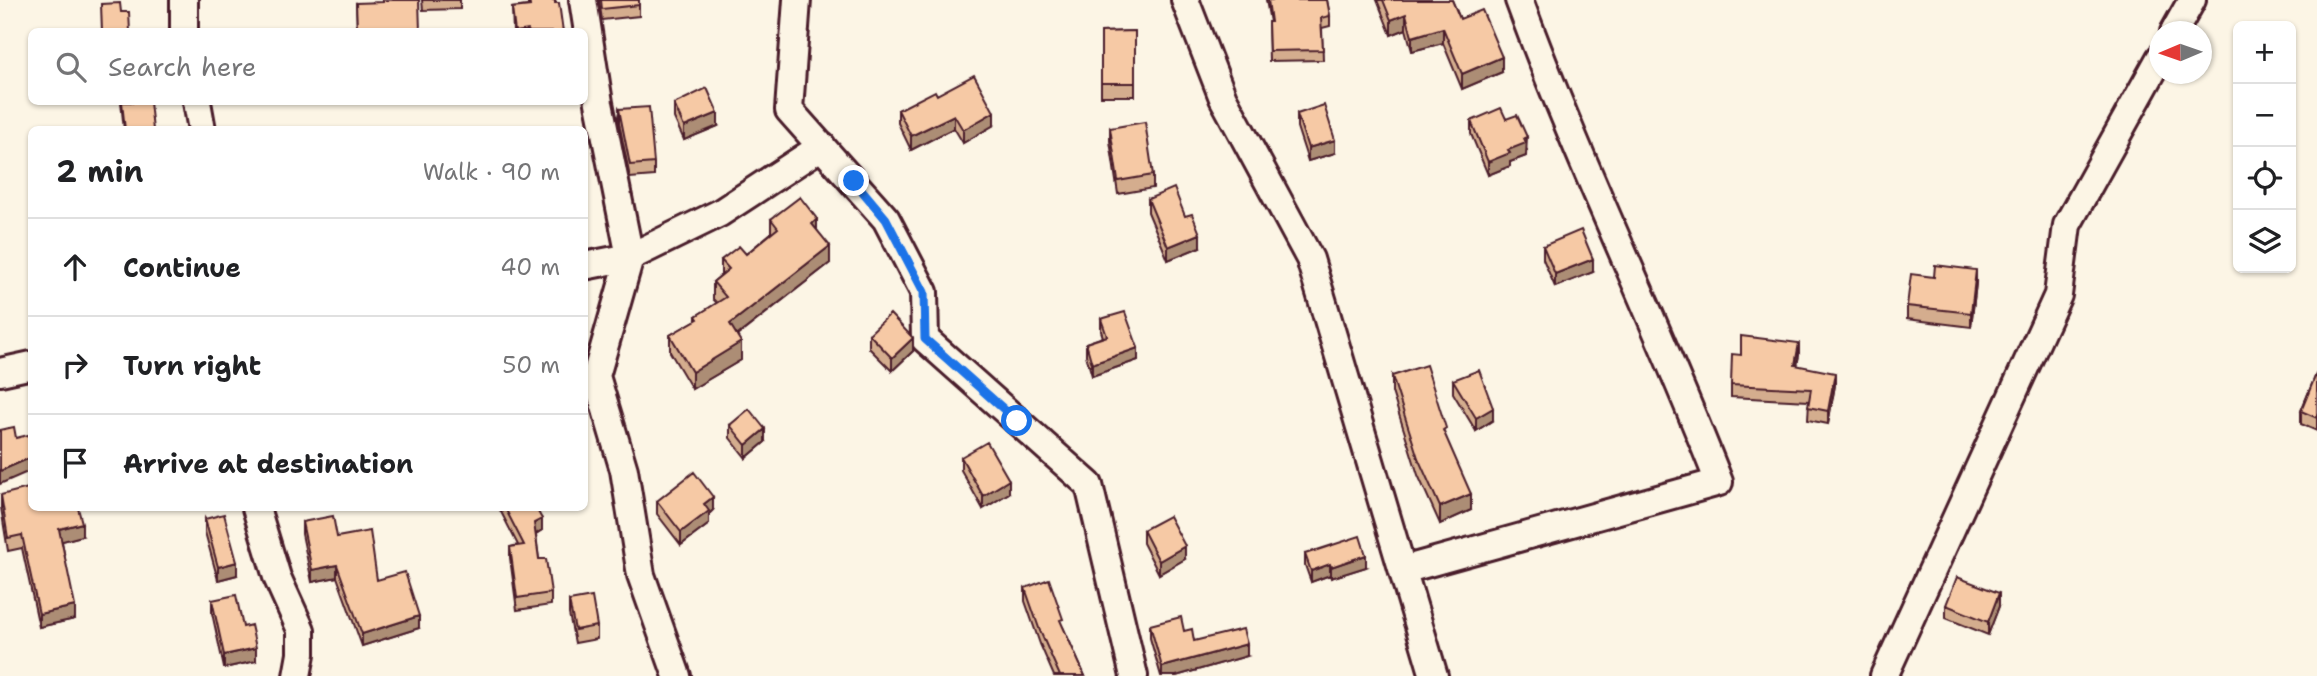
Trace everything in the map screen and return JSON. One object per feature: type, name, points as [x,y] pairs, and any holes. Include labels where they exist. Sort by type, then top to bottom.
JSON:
[{"type":"street","points":[[184,0],[184,28]]},
{"type":"street","points":[[583,0],[587,28]]},
{"type":"street","points":[[797,0],[789,110],[886,219],[924,292],[925,339],[1089,485],[1134,676]]},
{"type":"street","points":[[1185,0],[1223,98],[1310,259],[1434,676]]},
{"type":"street","points":[[1403,570],[1719,482],[1678,376],[1548,79],[1519,0]]},
{"type":"street","points":[[2180,21],[2192,0]]},
{"type":"street","points":[[588,32],[599,103],[630,257],[596,376],[624,470],[641,575],[677,676]]},
{"type":"street","points":[[1884,676],[2058,295],[2067,225],[2149,78]]},
{"type":"street","points":[[198,105],[201,126]]},
{"type":"street","points":[[588,265],[630,257],[720,212],[822,146]]},
{"type":"street","points":[[0,372],[28,366]]},
{"type":"street","points":[[258,511],[277,577],[300,630],[301,654],[297,676]]},
{"type":"building","points":[[419,0],[420,28],[357,27],[356,3]]},
{"type":"building","points":[[529,0],[555,0],[555,3],[559,3],[562,28],[514,28],[512,8],[530,6]]},
{"type":"building","points":[[601,0],[639,0],[639,5],[602,9]]},
{"type":"building","points":[[1268,0],[1327,0],[1330,16],[1321,18],[1323,50],[1269,51],[1268,22],[1271,22]]},
{"type":"building","points":[[1383,0],[1452,0],[1460,19],[1482,10],[1502,57],[1462,74],[1443,28],[1412,37],[1406,14],[1391,20]]},
{"type":"building","points":[[120,3],[121,12],[129,12],[130,28],[102,28],[101,4]]},
{"type":"building","points":[[1135,31],[1135,83],[1101,83],[1101,32]]},
{"type":"building","points":[[974,75],[994,112],[963,130],[954,115],[911,136],[898,110],[935,91],[937,95]]},
{"type":"building","points":[[707,88],[718,113],[684,127],[674,104]]},
{"type":"building","points":[[122,105],[150,105],[153,126],[125,126]]},
{"type":"building","points":[[1324,105],[1335,140],[1308,148],[1297,114]]},
{"type":"building","points":[[649,107],[654,163],[630,165],[619,109]]},
{"type":"building","points":[[1501,108],[1506,119],[1517,115],[1527,137],[1524,138],[1526,143],[1488,162],[1471,121]]},
{"type":"building","points":[[1145,122],[1153,175],[1118,181],[1110,128]]},
{"type":"building","points":[[1174,188],[1185,216],[1192,214],[1200,234],[1168,247],[1148,199]]},
{"type":"building","points":[[800,197],[817,219],[812,224],[830,246],[730,324],[741,342],[692,372],[670,335],[698,319],[696,316],[726,297],[713,282],[729,269],[721,260],[739,246],[746,254],[778,228],[771,219]]},
{"type":"building","points":[[1581,230],[1593,259],[1555,274],[1543,246]]},
{"type":"building","points":[[1935,265],[1976,270],[1971,313],[1907,306],[1911,274],[1934,277]]},
{"type":"building","points":[[1125,312],[1138,348],[1092,364],[1086,343],[1107,336],[1101,319]]},
{"type":"building","points":[[890,314],[913,338],[892,358],[869,334]]},
{"type":"building","points":[[1741,336],[1799,343],[1795,365],[1835,373],[1828,411],[1808,407],[1811,389],[1731,385],[1732,354],[1741,355]]},
{"type":"building","points":[[1426,365],[1446,428],[1443,430],[1471,494],[1440,507],[1418,458],[1392,376]]},
{"type":"building","points":[[1479,370],[1493,408],[1476,418],[1453,380]]},
{"type":"building","points":[[2317,372],[2317,418],[2301,411]]},
{"type":"building","points":[[749,409],[765,429],[746,445],[730,425]]},
{"type":"building","points":[[14,427],[16,438],[28,435],[28,459],[0,471],[0,430]]},
{"type":"building","points":[[987,442],[1009,480],[983,496],[961,457]]},
{"type":"building","points":[[694,472],[713,497],[704,504],[709,511],[681,532],[657,501]]},
{"type":"building","points":[[28,488],[28,511],[79,511],[82,523],[59,529],[75,606],[39,614],[22,535],[8,538],[1,495]]},
{"type":"building","points":[[507,511],[538,511],[542,519],[534,523],[539,559],[546,559],[551,593],[517,598],[510,547],[524,545]]},
{"type":"building","points":[[224,514],[237,562],[218,567],[205,519]]},
{"type":"building","points":[[333,516],[337,537],[370,531],[377,580],[405,572],[419,616],[362,634],[337,565],[312,570],[302,522]]},
{"type":"building","points":[[1169,516],[1185,546],[1159,561],[1143,530]]},
{"type":"building","points":[[1360,536],[1366,555],[1311,571],[1305,554]]},
{"type":"building","points":[[1957,577],[1999,593],[1988,622],[1946,605]]},
{"type":"building","points":[[1049,579],[1063,619],[1060,620],[1085,676],[1060,676],[1040,631],[1025,588]]},
{"type":"building","points":[[236,595],[243,627],[251,625],[256,648],[224,655],[212,600]]},
{"type":"building","points":[[592,597],[597,626],[575,630],[569,601]]},
{"type":"building","points":[[1181,617],[1184,631],[1192,629],[1194,641],[1243,629],[1247,644],[1162,667],[1150,625]]},
{"type":"route","points":[[854,181],[886,219],[924,292],[925,339],[1017,421]]}]
